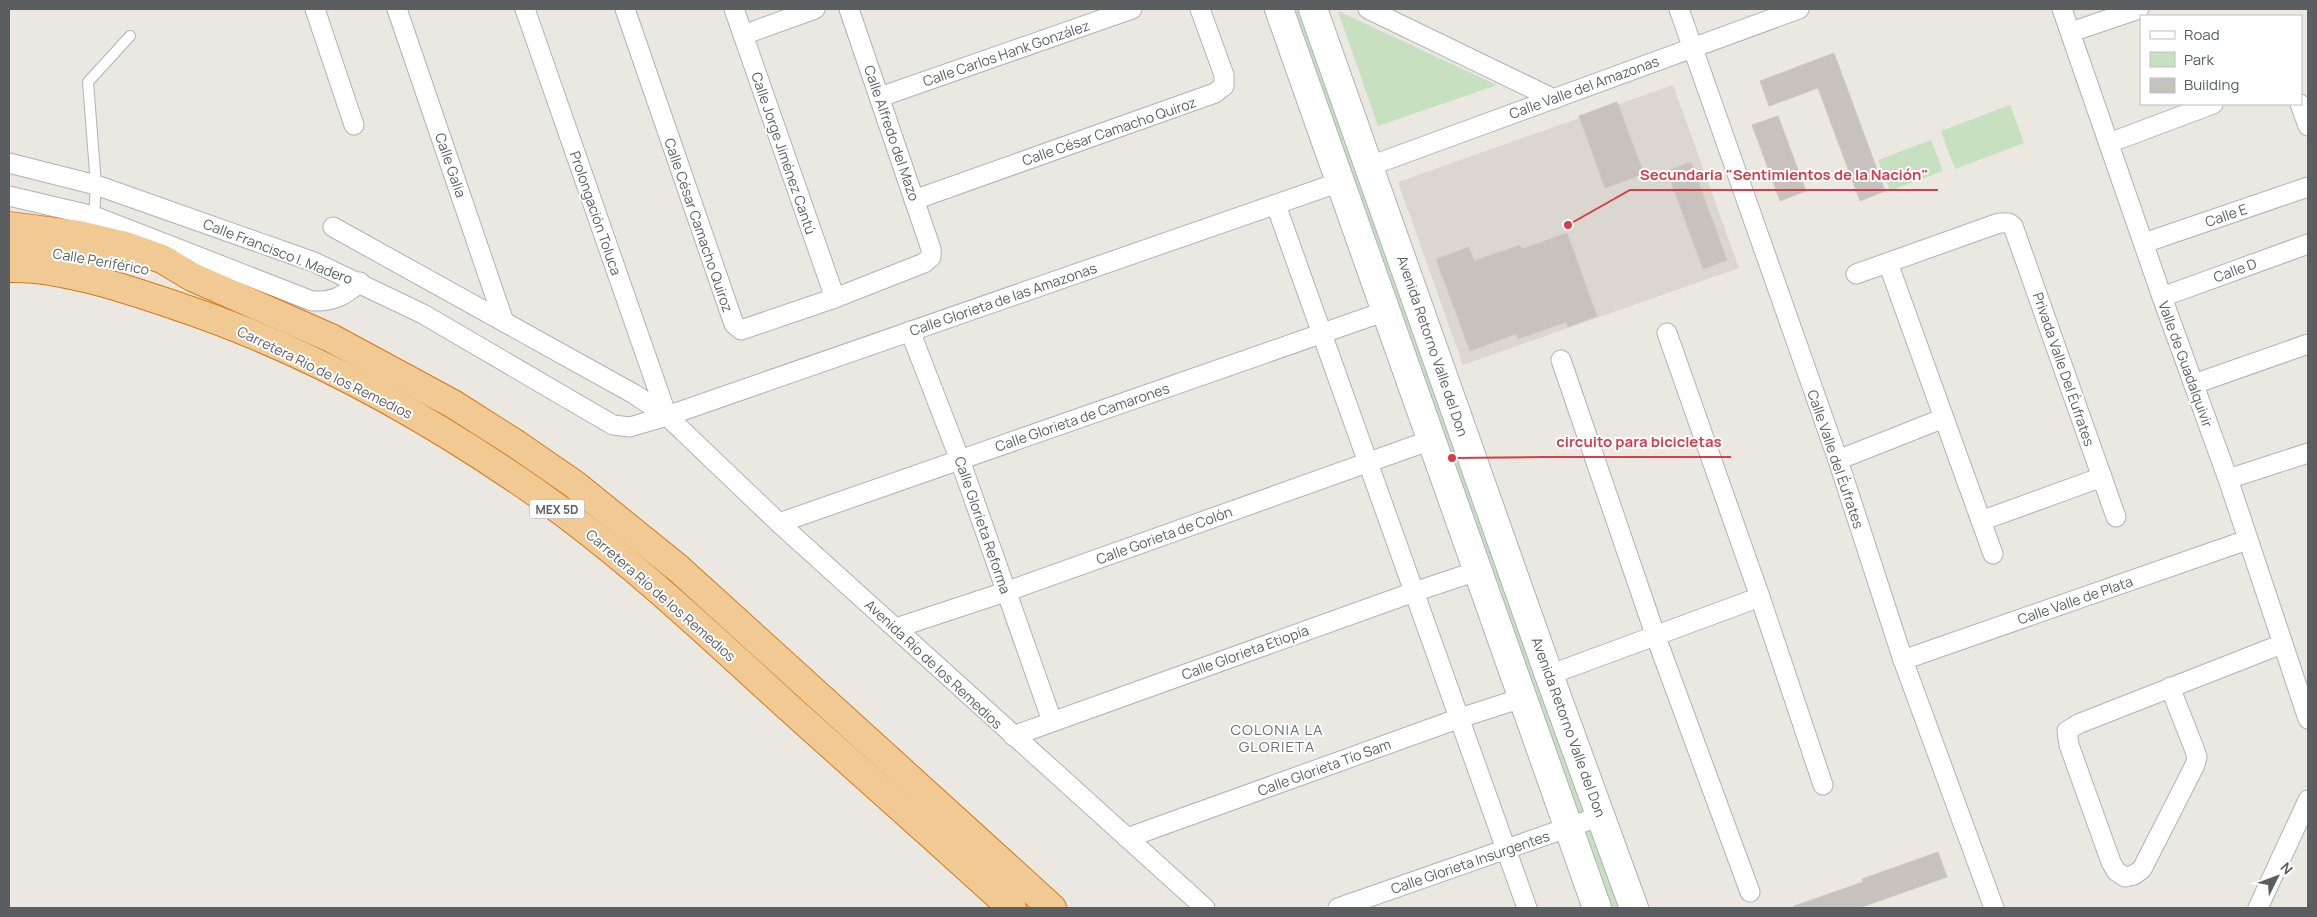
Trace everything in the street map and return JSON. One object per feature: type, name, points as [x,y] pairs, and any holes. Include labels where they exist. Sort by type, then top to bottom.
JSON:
[{"type":"highway","points":[[9,226],[78,235],[124,246],[162,259],[192,278]]},
{"type":"highway","name":"Calle Periférico","points":[[9,249],[68,252],[192,278]]},
{"type":"highway","name":"Carretera Río de los Remedios","points":[[9,268],[69,275],[151,297],[211,317],[275,344],[404,409],[468,448],[536,493],[659,590],[1012,908]]},
{"type":"highway","name":"Carretera Río de los Remedios","points":[[192,278],[331,338],[453,404],[574,484],[627,525],[686,576],[1052,908]]},
{"type":"street","points":[[314,9],[354,124]]},
{"type":"street","name":"Calle Galia","points":[[397,9],[504,322]]},
{"type":"street","name":"Prolongación Toluca","points":[[525,9],[667,416]]},
{"type":"street","name":"Calle César Camacho Quiroz","points":[[624,9],[737,329],[746,329],[835,298],[924,262],[931,257]]},
{"type":"street","name":"Calle Jorge Jiménez Cantú","points":[[734,9],[835,298]]},
{"type":"street","points":[[743,35],[815,9]]},
{"type":"street","name":"Calle Alfredo del Mazo","points":[[849,9],[931,248],[931,257]]},
{"type":"street","name":"Calle Carlos Hank González","points":[[880,97],[1132,9]]},
{"type":"street","name":"Calle César Camacho Quiroz","points":[[914,200],[1220,90],[1224,86],[1224,75],[1200,9]]},
{"type":"street","points":[[1279,9],[1597,908]]},
{"type":"street","name":"Avenida Retorno Valle del Don","points":[[1313,9],[1549,675],[1634,908]]},
{"type":"street","points":[[1368,9],[1554,99]]},
{"type":"street","name":"Calle Valle del Éufrates","points":[[1678,9],[1838,460],[1903,660],[1994,908]]},
{"type":"street","name":"Calle Valle del Amazonas","points":[[1370,166],[1799,9]]},
{"type":"street","name":"Valle de Guadalquivir","points":[[2062,9],[2228,479],[2308,719]]},
{"type":"street","points":[[2071,32],[2139,9]]},
{"type":"street","points":[[2109,143],[2210,105]]},
{"type":"street","points":[[2300,105],[2308,126]]},
{"type":"street","name":"Calle Francisco I. Madero","points":[[9,163],[96,185],[314,262],[360,282],[423,314],[613,425],[630,427],[667,416]]},
{"type":"street","name":"Calle Glorieta de las Amazonas","points":[[667,416],[1340,182]]},
{"type":"street","name":"Calle E","points":[[2144,243],[2308,187]]},
{"type":"street","points":[[9,196],[94,216],[312,301],[337,299],[347,294],[360,282]]},
{"type":"street","points":[[1276,205],[1527,908]]},
{"type":"street","name":"Privada Valle Del Éufrates","points":[[1888,263],[1999,223],[2009,223],[2016,232],[2116,517]]},
{"type":"street","name":"Avenida Río de los Remedios","points":[[333,227],[634,394],[667,416],[779,523],[1205,908]]},
{"type":"street","name":"Calle D","points":[[2162,296],[2308,244]]},
{"type":"street","points":[[1856,274],[1888,263],[1993,554]]},
{"type":"street","name":"Calle Glorieta de Camarones","points":[[779,523],[1386,311]]},
{"type":"street","name":"Calle Glorieta Reforma","points":[[910,331],[960,460],[1052,721]]},
{"type":"street","points":[[1667,333],[1760,597],[1823,785]]},
{"type":"street","points":[[2194,384],[2308,344]]},
{"type":"street","points":[[1562,360],[1656,637],[1750,892]]},
{"type":"street","points":[[1838,460],[1944,418]]},
{"type":"street","name":"Calle Gorieta de Colón","points":[[896,628],[1006,592],[1431,440]]},
{"type":"street","points":[[2228,479],[2308,453]]},
{"type":"street","points":[[1981,521],[2102,477]]},
{"type":"street","name":"Calle Valle de Plata","points":[[1903,660],[2247,540]]},
{"type":"street","name":"Calle Glorieta Etiopía","points":[[1013,736],[1414,592],[1477,572]]},
{"type":"street","points":[[1549,675],[1760,597]]},
{"type":"street","points":[[2170,687],[2194,748],[2195,766],[2142,869],[2134,875],[2124,877],[2116,871],[2111,862],[2069,745],[2067,731],[2078,724],[2170,687],[2282,644]]},
{"type":"street","name":"Calle Glorieta Tío Sam","points":[[1127,838],[1460,718],[1522,698]]},
{"type":"street","points":[[2258,908],[2308,800]]},
{"type":"street","name":"Calle Glorieta Insurgentes","points":[[1338,908],[1601,816]]},
{"type":"lane","points":[[94,216],[96,185],[88,82],[130,36]]},
{"type":"shaded area","points":[[1673,85],[1739,268],[1463,365],[1398,182]]},
{"type":"green space","points":[[1283,9],[1304,9],[1622,908],[1600,908]]},
{"type":"green space","points":[[1338,11],[1497,85],[1378,126]]},
{"type":"green space","points":[[2010,105],[2024,143],[1955,169],[1941,131]]},
{"type":"green space","points":[[1931,140],[1943,171],[1890,191],[1878,160]]},
{"type":"building","points":[[1834,53],[1885,191],[1860,201],[1818,88],[1769,106],[1760,81]]},
{"type":"building","points":[[1617,102],[1644,174],[1605,188],[1579,116]]},
{"type":"building","points":[[1778,116],[1806,191],[1780,201],[1752,125]]},
{"type":"building","points":[[1691,162],[1727,260],[1703,269],[1667,171]]},
{"type":"building","points":[[1567,233],[1597,316],[1568,327],[1566,322],[1518,339],[1516,334],[1470,351],[1436,259],[1469,247],[1474,261],[1520,245],[1522,249]]},
{"type":"building","points":[[1938,852],[1947,877],[1859,908],[1794,908],[1794,906],[1863,882],[1862,879]]},
{"type":"place","name":"Secundaria \"Sentimientos de la Nación\"","points":[[1568,225]]},
{"type":"place","name":"circuito para bicicletas","points":[[1452,458]]},
{"type":"district","name":"COLONIA LA GLORIETA","points":[[1277,738]]}]
